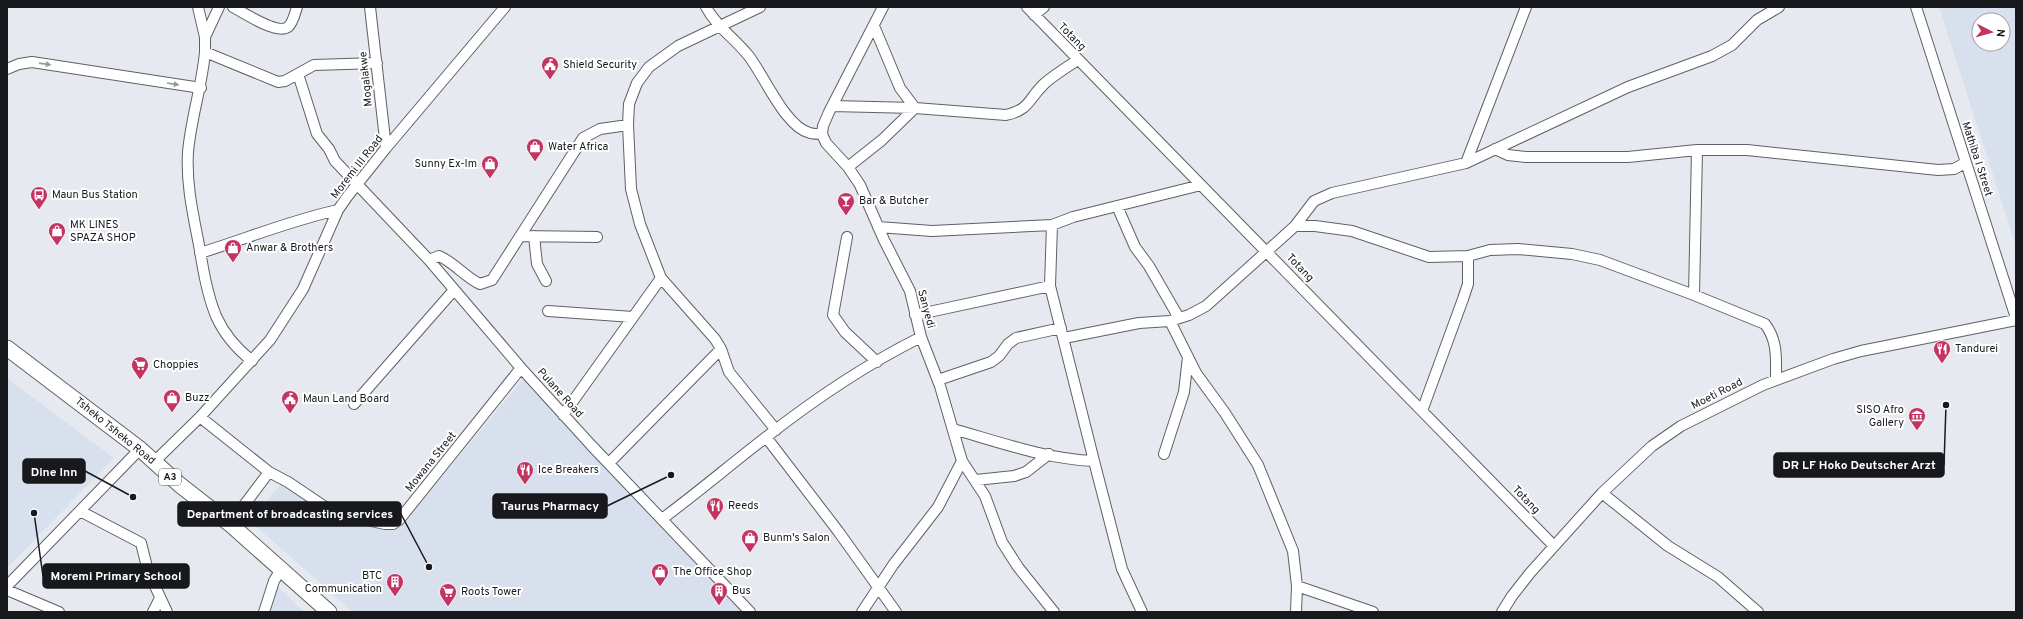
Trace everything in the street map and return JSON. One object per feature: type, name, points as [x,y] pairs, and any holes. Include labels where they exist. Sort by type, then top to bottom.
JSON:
[{"type":"highway","name":"Tsheko Tsheko Road","points":[[7,348],[140,449],[153,463],[230,524],[329,612]]},
{"type":"street","points":[[198,7],[205,37],[206,52],[188,149],[187,170],[189,195],[200,253],[217,316],[226,334],[240,351],[252,361]]},
{"type":"street","points":[[205,37],[219,7]]},
{"type":"street","points":[[233,7],[255,20],[278,29],[285,28],[290,25],[297,7]]},
{"type":"street","name":"Mogalakwe","points":[[370,7],[386,148]]},
{"type":"street","name":"Moremi III Road","points":[[153,463],[200,417],[270,340],[293,306],[314,268],[338,210],[386,148],[506,7]]},
{"type":"street","points":[[706,7],[720,26],[749,56],[778,103],[801,128],[810,133],[822,134],[822,126],[883,7]]},
{"type":"street","points":[[760,7],[678,46],[649,67],[637,83],[629,104],[628,125],[631,189],[640,224],[661,278],[715,339],[721,349],[729,372],[776,430]]},
{"type":"street","points":[[1030,11],[1044,7]]},
{"type":"street","points":[[1466,163],[1526,7]]},
{"type":"street","name":"Mathiba I Street","points":[[1916,7],[2016,319]]},
{"type":"street","points":[[938,380],[991,362],[999,356],[1008,344],[1016,338],[1175,320],[1206,306],[1295,226],[1314,201],[1332,193],[1466,163],[1628,87],[1712,56],[1732,45],[1757,20],[1776,8]]},
{"type":"street","name":"Totang","points":[[1030,11],[1267,251],[1554,546]]},
{"type":"street","points":[[874,26],[900,88],[915,108]]},
{"type":"street","points":[[206,52],[278,82],[298,74],[314,65],[377,63]]},
{"type":"street","points":[[832,106],[915,108],[1006,115],[1020,112],[1026,107],[1045,83],[1078,60]]},
{"type":"street","points":[[7,68],[32,62],[200,88]]},
{"type":"street","name":"Pulane Road","points":[[298,74],[317,134],[329,149],[335,161],[429,260],[521,368],[609,464],[750,612]]},
{"type":"street","points":[[848,167],[882,140],[915,108]]},
{"type":"street","points":[[429,260],[439,256],[447,259],[469,279],[480,284],[492,280],[583,138],[600,129],[628,125]]},
{"type":"street","name":"Sanyedi","points":[[662,519],[766,437],[830,391],[921,337],[910,291],[878,227],[860,185],[848,167],[826,143],[822,134]]},
{"type":"street","points":[[1495,149],[1508,155],[1526,157],[1628,157],[1697,150],[1754,151],[1938,170],[1954,168],[1965,163]]},
{"type":"street","points":[[1694,295],[1697,150]]},
{"type":"street","points":[[878,227],[932,231],[1052,225],[1073,217],[1201,185]]},
{"type":"street","points":[[1117,206],[1135,247],[1149,266],[1175,320],[1188,357],[1196,373],[1225,413],[1258,465],[1293,551],[1297,586],[1296,612]]},
{"type":"street","points":[[200,253],[263,234],[290,223],[338,210]]},
{"type":"street","points":[[1052,225],[1050,286],[1122,569],[1142,612]]},
{"type":"street","points":[[1295,226],[1315,226],[1352,231],[1430,257],[1468,256],[1490,250],[1518,249],[1572,254],[1600,260],[1766,324],[1775,341],[1776,379]]},
{"type":"street","points":[[520,236],[597,237]]},
{"type":"street","points":[[534,236],[537,264],[546,281]]},
{"type":"street","points":[[847,237],[833,315],[845,332],[877,362]]},
{"type":"street","points":[[1422,411],[1468,284],[1468,256]]},
{"type":"street","points":[[564,415],[661,278]]},
{"type":"street","points":[[915,315],[1050,286]]},
{"type":"street","points":[[354,404],[454,290]]},
{"type":"street","points":[[548,311],[634,317]]},
{"type":"street","name":"Moeti Road","points":[[1502,612],[1512,596],[1554,546],[1602,493],[1666,435],[1705,413],[1776,379],[1861,352],[2016,319]]},
{"type":"street","points":[[921,337],[938,380],[962,460],[985,496],[1002,542],[1018,567],[1054,612]]},
{"type":"street","points":[[609,464],[721,349]]},
{"type":"street","points":[[1164,454],[1184,392],[1188,357]]},
{"type":"street","name":"Mowana Street","points":[[200,417],[269,472],[288,482],[334,513],[377,523],[393,524],[399,520],[521,368]]},
{"type":"street","points":[[953,429],[1049,454],[1094,461]]},
{"type":"street","points":[[766,437],[896,612]]},
{"type":"street","points":[[7,586],[140,449]]},
{"type":"street","points":[[976,480],[1014,476],[1026,472],[1049,454]]},
{"type":"street","points":[[862,612],[893,565],[938,507],[962,460]]},
{"type":"street","points":[[230,524],[269,472]]},
{"type":"street","points":[[1602,493],[1668,546],[1718,577],[1758,612]]},
{"type":"street","points":[[80,511],[141,543],[148,571],[167,612]]},
{"type":"street","points":[[264,612],[274,581],[281,569]]},
{"type":"street","points":[[1297,586],[1373,612]]},
{"type":"street","points":[[7,590],[59,612]]},
{"type":"street","points":[[153,612],[160,598]]},
{"type":"shaded area","points":[[1939,7],[2016,7],[2016,246]]},
{"type":"shaded area","points":[[528,373],[757,612],[353,612],[250,521],[282,483],[339,519],[400,528]]},
{"type":"shaded area","points":[[7,378],[114,458],[7,568]]},
{"type":"shaded area","points":[[274,583],[304,612],[266,612]]},
{"type":"place","name":"Shield Security","points":[[550,80]]},
{"type":"place","name":"Water Africa","points":[[535,162]]},
{"type":"place","name":"Sunny Ex-Im","points":[[490,179]]},
{"type":"place","name":"Maun Bus Station","points":[[39,210]]},
{"type":"place","name":"Bar & Butcher","points":[[846,216]]},
{"type":"place","name":"MK LINES SPAZA SHOP","points":[[57,246]]},
{"type":"place","name":"Anwar & Brothers","points":[[233,263]]},
{"type":"place","name":"Tandurei","points":[[1942,364]]},
{"type":"place","name":"Choppies","points":[[140,380]]},
{"type":"place","name":"DR LF Hoko Deutscher Arzt","points":[[1946,405]]},
{"type":"place","name":"Buzz","points":[[172,413]]},
{"type":"place","name":"Maun Land Board","points":[[290,414]]},
{"type":"place","name":"SISO Afro Gallery","points":[[1917,431]]},
{"type":"place","name":"Taurus Pharmacy","points":[[671,475]]},
{"type":"place","name":"Ice Breakers","points":[[525,485]]},
{"type":"place","name":"Dine Inn","points":[[133,497]]},
{"type":"place","name":"Moremi Primary School","points":[[34,513]]},
{"type":"place","name":"Reeds","points":[[715,521]]},
{"type":"place","name":"Bunm's Salon","points":[[750,553]]},
{"type":"place","name":"Department of broadcasting services","points":[[429,567]]},
{"type":"place","name":"The Office Shop","points":[[660,587]]},
{"type":"place","name":"BTC Communication","points":[[395,597]]},
{"type":"place","name":"Bus","points":[[719,606]]},
{"type":"place","name":"Roots Tower","points":[[448,607]]}]
